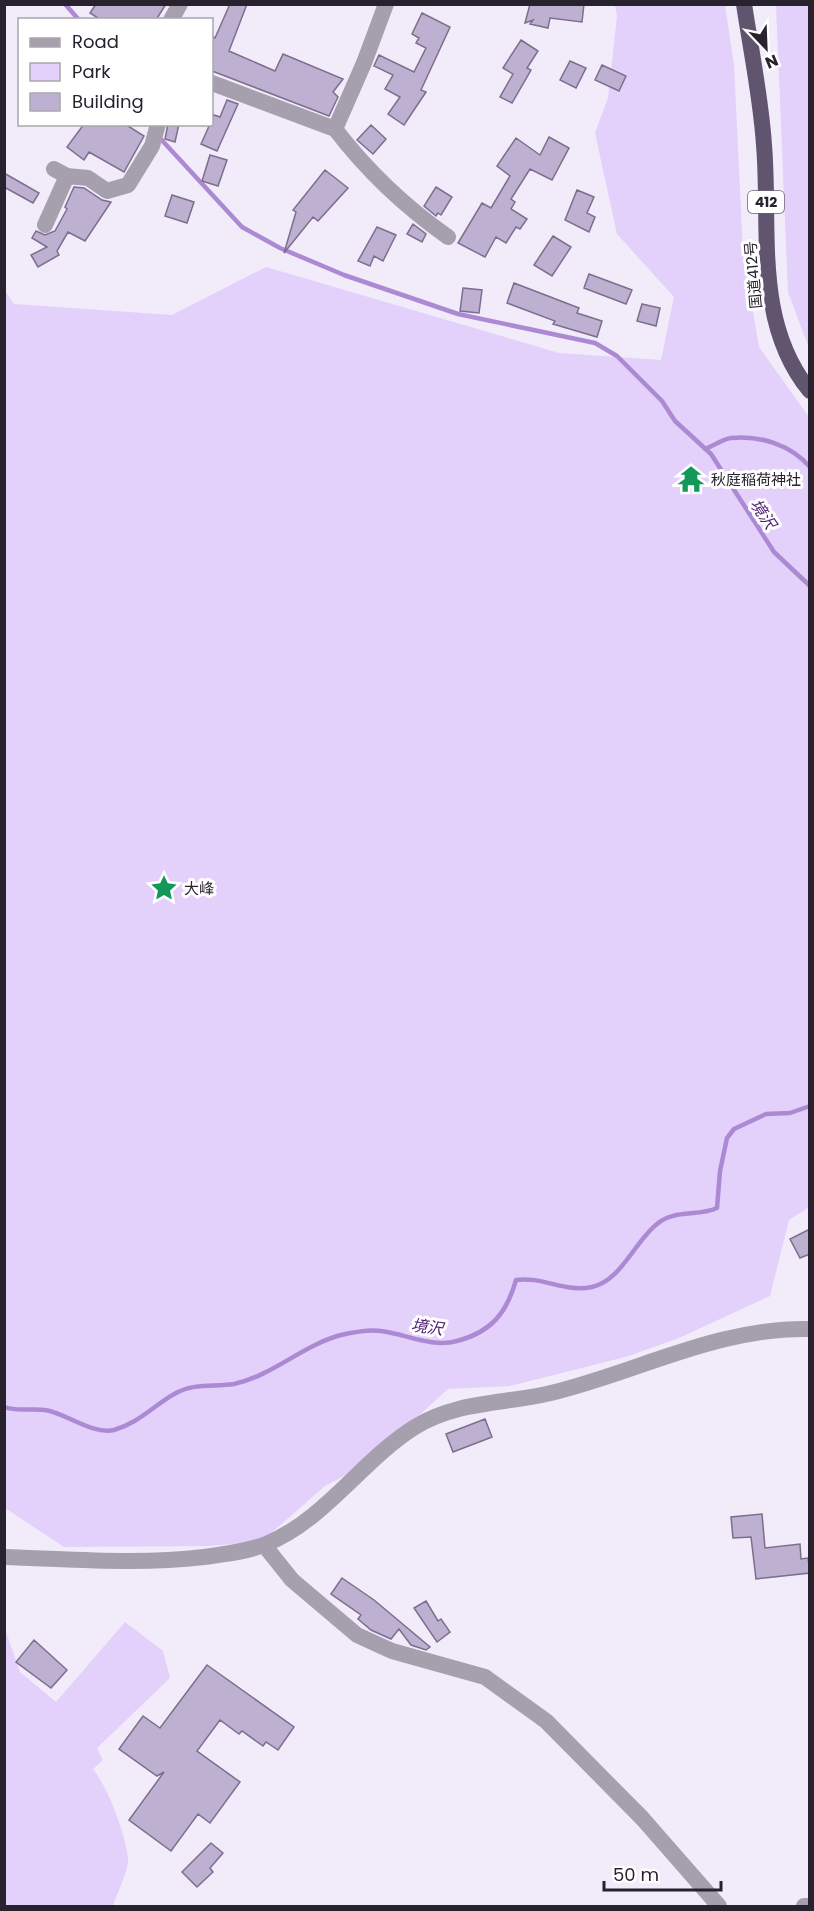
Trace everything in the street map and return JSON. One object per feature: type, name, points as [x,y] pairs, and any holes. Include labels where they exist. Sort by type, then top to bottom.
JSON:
[{"type":"highway","name":"国道412号","points":[[744,4],[764,144],[769,292],[780,342],[810,391]]},
{"type":"street","points":[[172,18],[180,4]]},
{"type":"street","points":[[335,129],[364,63],[386,4]]},
{"type":"street","points":[[213,83],[335,129],[394,196],[448,237]]},
{"type":"street","points":[[33,211],[48,218],[61,172],[83,176],[106,191],[112,192],[128,185],[152,146],[158,126]]},
{"type":"street","points":[[4,1557],[162,1562],[224,1554],[264,1545],[307,1520],[395,1440],[434,1416],[476,1405],[552,1393],[722,1338],[758,1331],[810,1329]]},
{"type":"street","points":[[264,1545],[292,1580],[357,1635],[392,1651],[485,1677],[546,1721],[642,1818],[719,1906]]},
{"type":"street","points":[[804,1906],[810,1906]]},
{"type":"green space","points":[[615,5],[725,5],[734,65],[743,253],[759,347],[809,417],[809,1207],[789,1220],[770,1296],[681,1337],[629,1356],[510,1386],[448,1389],[363,1466],[325,1486],[261,1542],[207,1546],[64,1547],[5,1508],[4,289],[14,304],[172,315],[266,267],[559,353],[661,360],[674,297],[617,234],[595,133],[608,98],[617,16]]},
{"type":"green space","points":[[776,5],[809,5],[809,348],[788,292]]},
{"type":"green space","points":[[125,1622],[163,1651],[170,1678],[97,1748],[103,1760],[93,1769],[115,1811],[128,1857],[125,1875],[113,1906],[5,1906],[4,1626],[20,1672],[56,1702]]},
{"type":"building","points":[[96,4],[166,4],[157,18],[98,18],[90,13]]},
{"type":"building","points":[[230,4],[247,4],[229,51],[275,71],[283,54],[343,79],[333,92],[338,97],[329,116],[213,71],[213,37],[215,38]]},
{"type":"building","points":[[530,4],[584,4],[582,22],[550,18],[548,28],[530,24],[533,20],[525,23]]},
{"type":"building","points":[[422,13],[450,27],[421,90],[426,92],[404,125],[388,114],[400,97],[385,89],[393,75],[374,66],[379,55],[414,72],[426,48],[416,43],[419,38],[412,34]]},
{"type":"building","points":[[521,40],[538,51],[527,68],[531,70],[512,103],[500,97],[513,74],[503,68]]},
{"type":"building","points":[[570,61],[586,68],[576,88],[560,80]]},
{"type":"building","points":[[602,65],[626,76],[619,91],[595,80]]},
{"type":"building","points":[[227,100],[238,104],[217,151],[201,144],[209,126],[213,126],[214,115],[220,117]]},
{"type":"building","points":[[371,125],[386,139],[373,154],[357,140]]},
{"type":"building","points":[[83,126],[128,126],[144,136],[124,172],[89,152],[84,160],[67,147]]},
{"type":"building","points":[[168,126],[179,126],[175,142],[165,139]]},
{"type":"building","points":[[549,137],[569,148],[552,180],[530,169],[511,199],[515,202],[511,209],[527,219],[520,229],[516,227],[506,243],[496,237],[485,257],[458,243],[482,203],[491,208],[510,176],[497,166],[516,138],[540,155]]},
{"type":"building","points":[[210,155],[227,160],[218,186],[202,181]]},
{"type":"building","points":[[325,170],[348,188],[318,221],[313,217],[284,253],[296,212],[293,210]]},
{"type":"building","points":[[4,173],[39,193],[33,203],[4,187]]},
{"type":"building","points":[[74,187],[84,188],[102,200],[111,202],[85,241],[68,232],[57,251],[59,255],[38,267],[31,255],[47,247],[32,238],[36,231],[45,235],[55,231],[67,209],[65,207]]},
{"type":"building","points":[[436,187],[452,197],[441,215],[438,213],[436,216],[424,206]]},
{"type":"building","points":[[577,190],[594,197],[587,213],[595,217],[589,232],[565,220]]},
{"type":"building","points":[[172,195],[194,202],[187,223],[165,216]]},
{"type":"building","points":[[413,224],[426,234],[422,242],[407,234]]},
{"type":"building","points":[[377,227],[396,235],[383,261],[374,256],[370,266],[358,261]]},
{"type":"building","points":[[553,236],[571,247],[552,276],[534,265]]},
{"type":"building","points":[[589,274],[632,290],[626,304],[584,288]]},
{"type":"building","points":[[514,283],[579,308],[577,313],[602,321],[597,337],[553,324],[555,321],[507,303]]},
{"type":"building","points":[[463,288],[482,290],[479,313],[460,311]]},
{"type":"building","points":[[642,304],[660,308],[656,326],[637,321]]},
{"type":"building","points":[[810,1229],[810,1254],[800,1258],[790,1239]]},
{"type":"building","points":[[485,1419],[492,1437],[453,1452],[446,1434]]},
{"type":"building","points":[[762,1514],[765,1548],[800,1544],[801,1559],[808,1558],[810,1573],[756,1579],[751,1537],[733,1538],[731,1517]]},
{"type":"building","points":[[342,1578],[374,1600],[430,1647],[426,1650],[411,1645],[399,1629],[391,1639],[371,1630],[358,1619],[361,1615],[331,1594]]},
{"type":"building","points":[[426,1601],[438,1621],[441,1619],[450,1632],[437,1642],[414,1608]]},
{"type":"building","points":[[34,1640],[67,1670],[51,1688],[16,1662]]},
{"type":"building","points":[[207,1665],[294,1727],[278,1750],[266,1742],[263,1746],[242,1731],[239,1734],[220,1720],[197,1751],[240,1782],[210,1823],[198,1814],[171,1851],[129,1820],[164,1772],[157,1776],[119,1749],[143,1716],[160,1728]]},
{"type":"building","points":[[211,1843],[223,1853],[210,1868],[213,1872],[197,1887],[182,1872]]},
{"type":"waterway","points":[[65,4],[77,18]]},
{"type":"waterway","points":[[158,136],[242,227],[280,248],[344,275],[458,314],[595,343],[617,356],[662,401],[675,421],[711,454],[774,552],[810,586]]},
{"type":"waterway","points":[[705,449],[728,439],[753,438],[784,447],[810,467]]},
{"type":"waterway","name":"境沢","points":[[4,1407],[45,1410],[88,1427],[106,1431],[114,1430],[131,1423],[183,1390],[234,1384],[248,1380],[314,1346],[341,1335],[376,1330],[438,1343],[469,1337],[489,1326],[503,1311],[516,1280],[535,1280],[573,1288],[592,1287],[602,1283],[620,1269],[649,1231],[664,1219],[717,1208],[720,1171],[727,1138],[734,1129],[766,1114],[790,1113],[810,1106]]},
{"type":"place","name":"秋庭稲荷神社","points":[[691,479]]},
{"type":"place","name":"大峰","points":[[164,888]]}]
